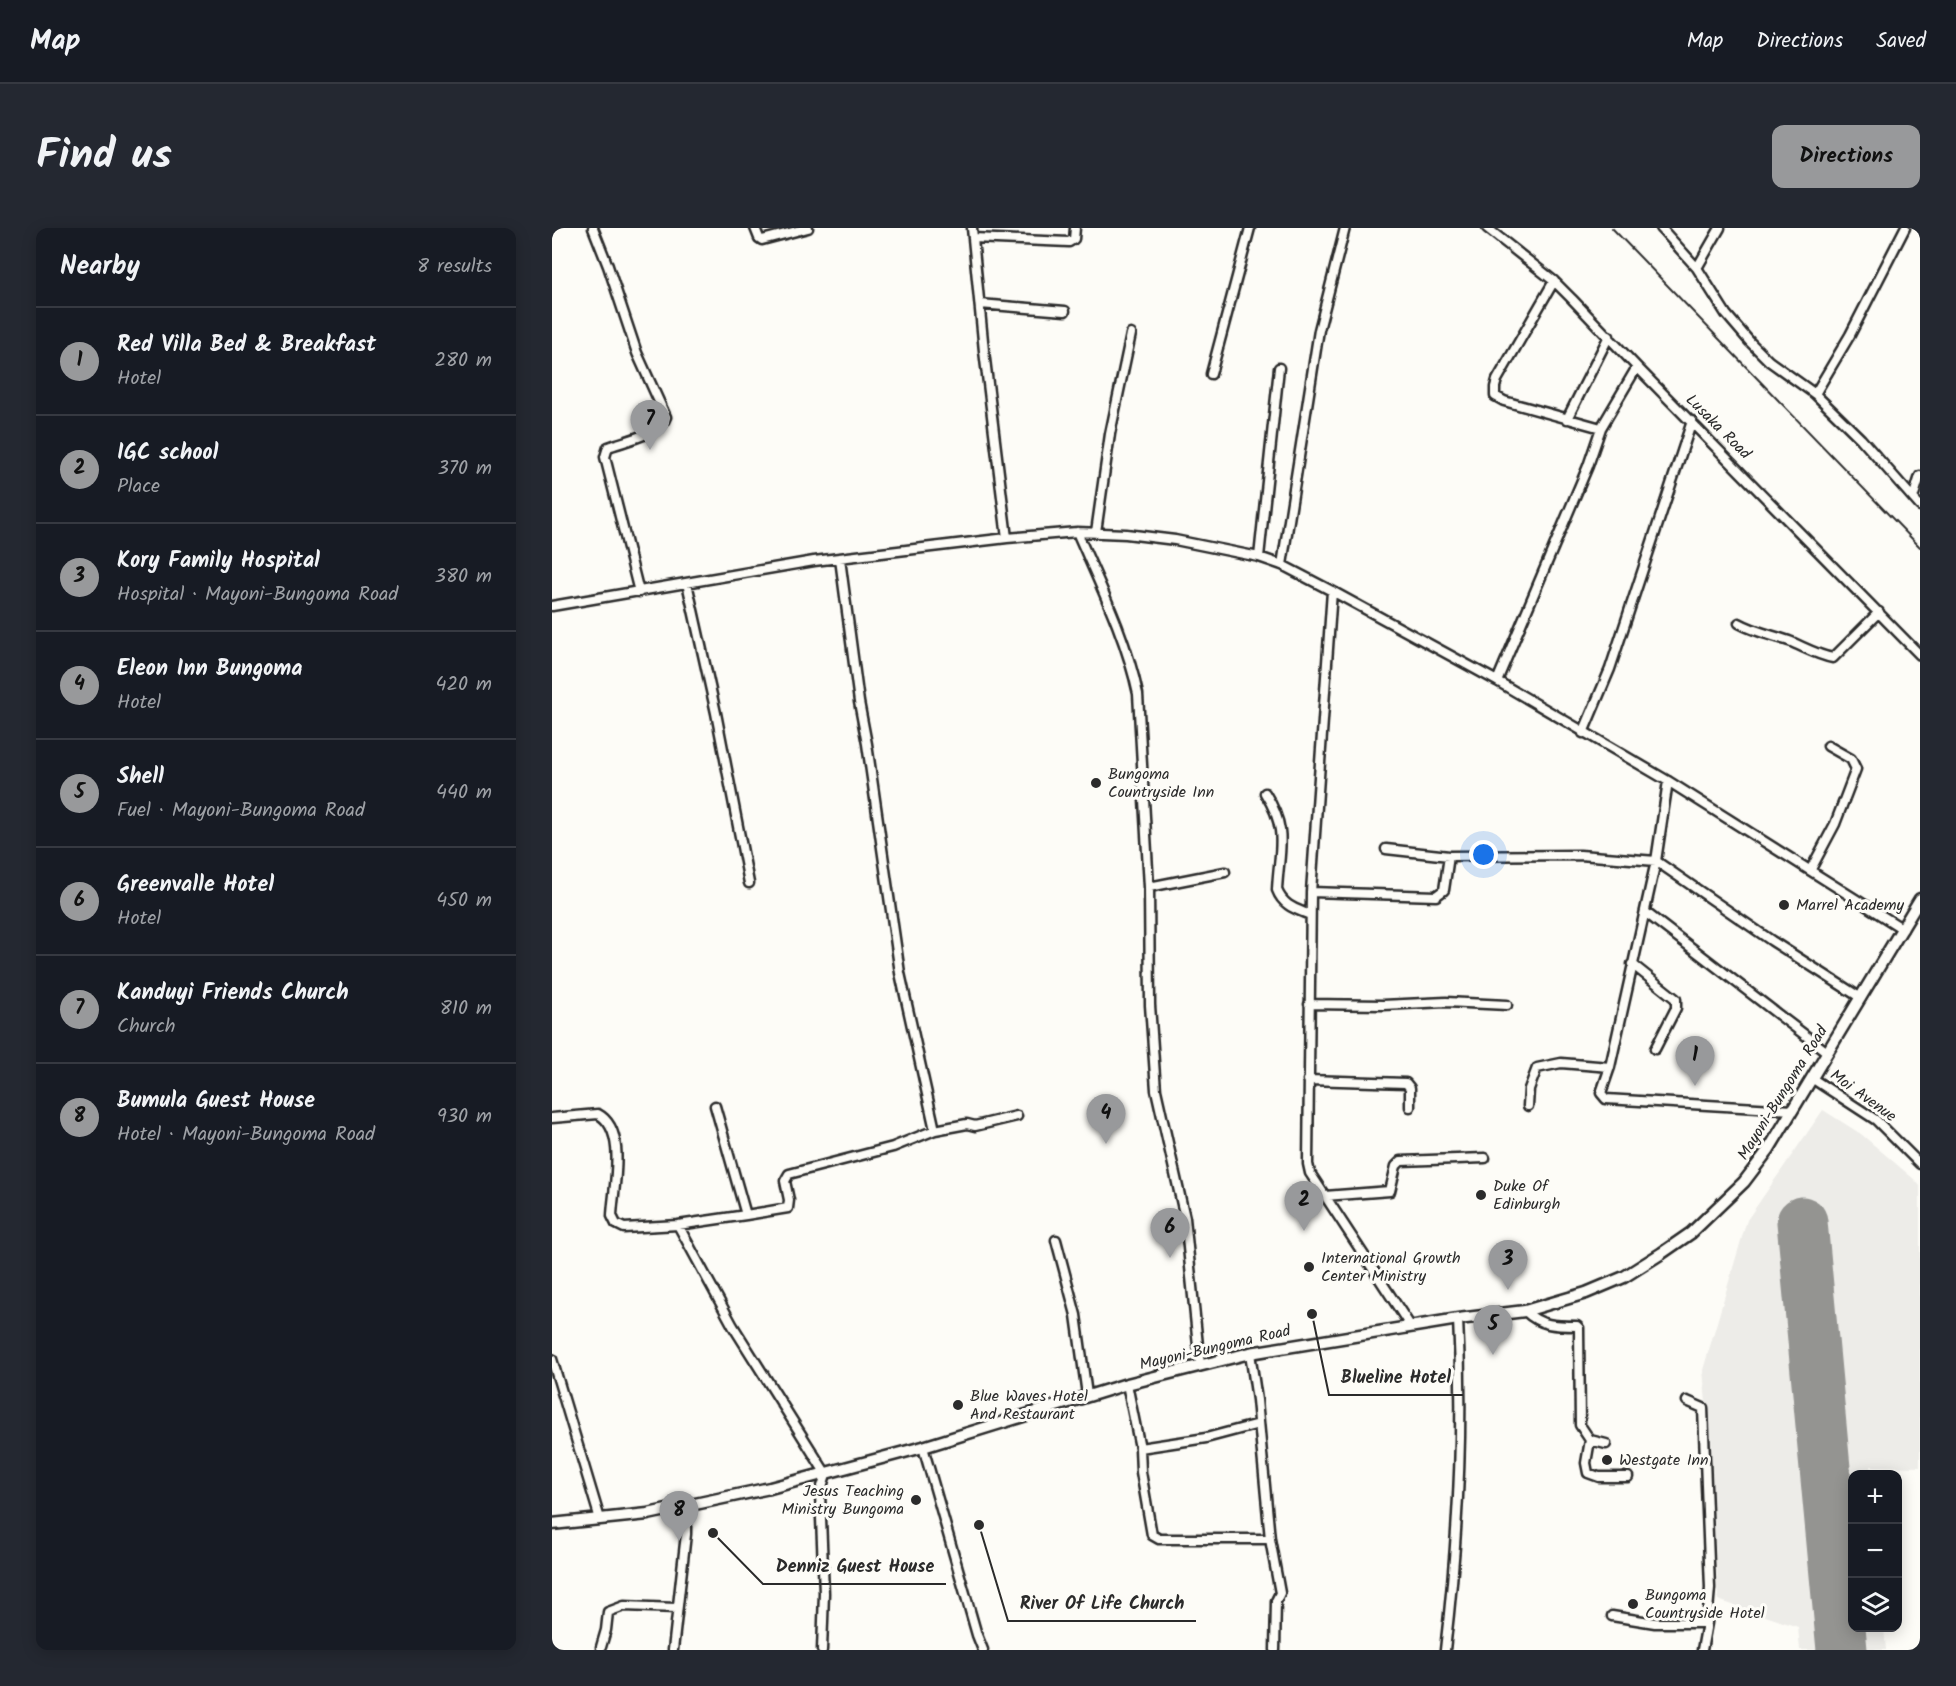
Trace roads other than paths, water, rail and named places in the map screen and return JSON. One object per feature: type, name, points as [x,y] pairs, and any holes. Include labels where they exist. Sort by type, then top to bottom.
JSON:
[{"type":"main road","name":"Mayoni-Bungoma Road","points":[[552,1524],[648,1514],[826,1474],[923,1448],[1087,1395],[1200,1365],[1250,1353],[1458,1319],[1525,1311],[1586,1293],[1624,1276],[1691,1233],[1744,1182],[1769,1149],[1813,1079],[1920,899]]},
{"type":"street","points":[[593,228],[638,352],[666,417],[660,427],[608,447],[605,457],[639,592]]},
{"type":"street","points":[[755,228],[762,240],[808,228]]},
{"type":"street","points":[[1007,538],[984,351],[973,233],[1069,242],[1074,239],[1075,228]]},
{"type":"street","points":[[1211,374],[1250,228]]},
{"type":"street","points":[[1282,565],[1315,351],[1345,228]]},
{"type":"street","name":"Lusaka Road","points":[[1488,228],[1554,281],[1920,655]]},
{"type":"street","points":[[1661,228],[1697,268],[1725,314],[1750,342],[1769,361],[1815,394],[1861,439],[1920,506]]},
{"type":"street","points":[[1697,268],[1720,228]]},
{"type":"street","points":[[1815,394],[1850,334],[1905,228]]},
{"type":"street","points":[[1554,281],[1497,380],[1495,396],[1504,401],[1601,428]]},
{"type":"street","points":[[980,304],[1065,311]]},
{"type":"street","points":[[1096,532],[1110,434],[1131,334]]},
{"type":"street","points":[[1567,419],[1609,336]]},
{"type":"street","points":[[1497,681],[1588,465],[1601,428],[1637,367]]},
{"type":"street","points":[[1259,557],[1279,368]]},
{"type":"street","points":[[1583,733],[1610,669],[1692,421]]},
{"type":"street","points":[[1913,498],[1920,476]]},
{"type":"street","points":[[552,606],[814,561],[1077,532],[1175,540],[1259,557],[1282,565],[1332,591],[1497,681],[1668,781],[1903,929]]},
{"type":"street","points":[[1077,532],[1123,638],[1138,694],[1149,887],[1150,1005],[1156,1090],[1185,1218],[1200,1365]]},
{"type":"street","points":[[840,559],[900,973],[934,1130]]},
{"type":"street","points":[[687,584],[716,713],[748,883]]},
{"type":"street","points":[[1332,591],[1310,915],[1309,1169],[1411,1327]]},
{"type":"street","points":[[1739,623],[1833,658],[1879,612]]},
{"type":"street","points":[[1811,869],[1835,825],[1856,769],[1851,759],[1828,746]]},
{"type":"street","points":[[1668,781],[1656,861],[1610,1067],[1601,1093],[1606,1099],[1793,1110]]},
{"type":"street","points":[[1265,793],[1276,811],[1280,825],[1282,839],[1278,890],[1280,896],[1291,907],[1310,915]]},
{"type":"street","points":[[1386,849],[1449,856],[1580,855],[1656,861],[1772,941],[1861,998]]},
{"type":"street","points":[[1311,892],[1436,896],[1444,890],[1449,856]]},
{"type":"street","points":[[1149,887],[1225,872]]},
{"type":"street","points":[[1645,912],[1827,1052]]},
{"type":"street","points":[[1632,964],[1676,999],[1676,1008],[1655,1049]]},
{"type":"street","points":[[1309,1004],[1383,1005],[1446,1002],[1506,1005]]},
{"type":"street","points":[[1528,1106],[1529,1089],[1537,1068],[1561,1063],[1610,1067]]},
{"type":"street","name":"Moi Avenue","points":[[1813,1079],[1876,1120],[1920,1164]]},
{"type":"street","points":[[1308,1080],[1406,1083],[1410,1088],[1410,1107]]},
{"type":"street","points":[[715,1106],[746,1215]]},
{"type":"street","points":[[552,1118],[598,1114],[608,1122],[616,1144],[612,1216],[616,1224],[624,1228],[678,1225],[788,1208],[789,1200],[785,1181],[789,1174],[893,1146],[934,1130],[967,1124],[975,1126],[1017,1116]]},
{"type":"street","points":[[1325,1196],[1390,1191],[1397,1163],[1401,1161],[1485,1158]]},
{"type":"street","points":[[678,1225],[732,1326],[826,1474],[820,1492],[824,1593],[822,1650]]},
{"type":"street","points":[[1056,1240],[1076,1315],[1087,1395]]},
{"type":"street","points":[[1525,1311],[1543,1324],[1579,1328],[1580,1425],[1590,1440],[1606,1444]]},
{"type":"street","points":[[1445,1650],[1454,1570],[1461,1438],[1458,1319]]},
{"type":"street","points":[[1250,1353],[1270,1539],[1280,1593],[1276,1601],[1275,1650]]},
{"type":"street","points":[[552,1359],[600,1519]]},
{"type":"street","points":[[1126,1384],[1140,1448],[1151,1531],[1155,1538],[1270,1539]]},
{"type":"street","points":[[1687,1401],[1703,1408],[1710,1588],[1702,1650]]},
{"type":"street","points":[[1140,1448],[1206,1438],[1259,1424]]},
{"type":"street","points":[[1590,1440],[1586,1463],[1588,1473],[1599,1477],[1628,1477]]},
{"type":"street","points":[[923,1448],[983,1650]]},
{"type":"street","points":[[673,1650],[686,1534],[686,1506]]},
{"type":"street","points":[[601,1647],[608,1612],[624,1606],[676,1608]]},
{"type":"street","points":[[1612,1616],[1655,1623],[1707,1623]]},
{"type":"railway","points":[[1612,228],[1920,547]]},
{"type":"place","name":"Kanduyi Friends Church","points":[[650,450]]},
{"type":"place","name":"Bungoma Countryside Inn","points":[[1096,783]]},
{"type":"place","name":"Marrel Academy","points":[[1784,905]]},
{"type":"place","name":"Red Villa Bed & Breakfast","points":[[1695,1086]]},
{"type":"place","name":"Eleon Inn Bungoma","points":[[1106,1144]]},
{"type":"place","name":"Duke Of Edinburgh","points":[[1481,1195]]},
{"type":"place","name":"IGC school","points":[[1304,1231]]},
{"type":"place","name":"Greenvalle Hotel","points":[[1170,1258]]},
{"type":"place","name":"International Growth Center Ministry","points":[[1309,1267]]},
{"type":"place","name":"Kory Family Hospital","points":[[1508,1290]]},
{"type":"place","name":"Blueline Hotel","points":[[1312,1314]]},
{"type":"place","name":"Shell","points":[[1493,1355]]},
{"type":"place","name":"Blue Waves Hotel And Restaurant","points":[[958,1405]]},
{"type":"place","name":"Westgate Inn","points":[[1607,1460]]},
{"type":"place","name":"Jesus Teaching Ministry Bungoma","points":[[916,1500]]},
{"type":"place","name":"River Of Life Church","points":[[979,1525]]},
{"type":"place","name":"Denniz Guest House","points":[[713,1533]]},
{"type":"place","name":"Bumula Guest House","points":[[679,1541]]},
{"type":"place","name":"Bungoma Countryside Hotel","points":[[1633,1604]]}]
